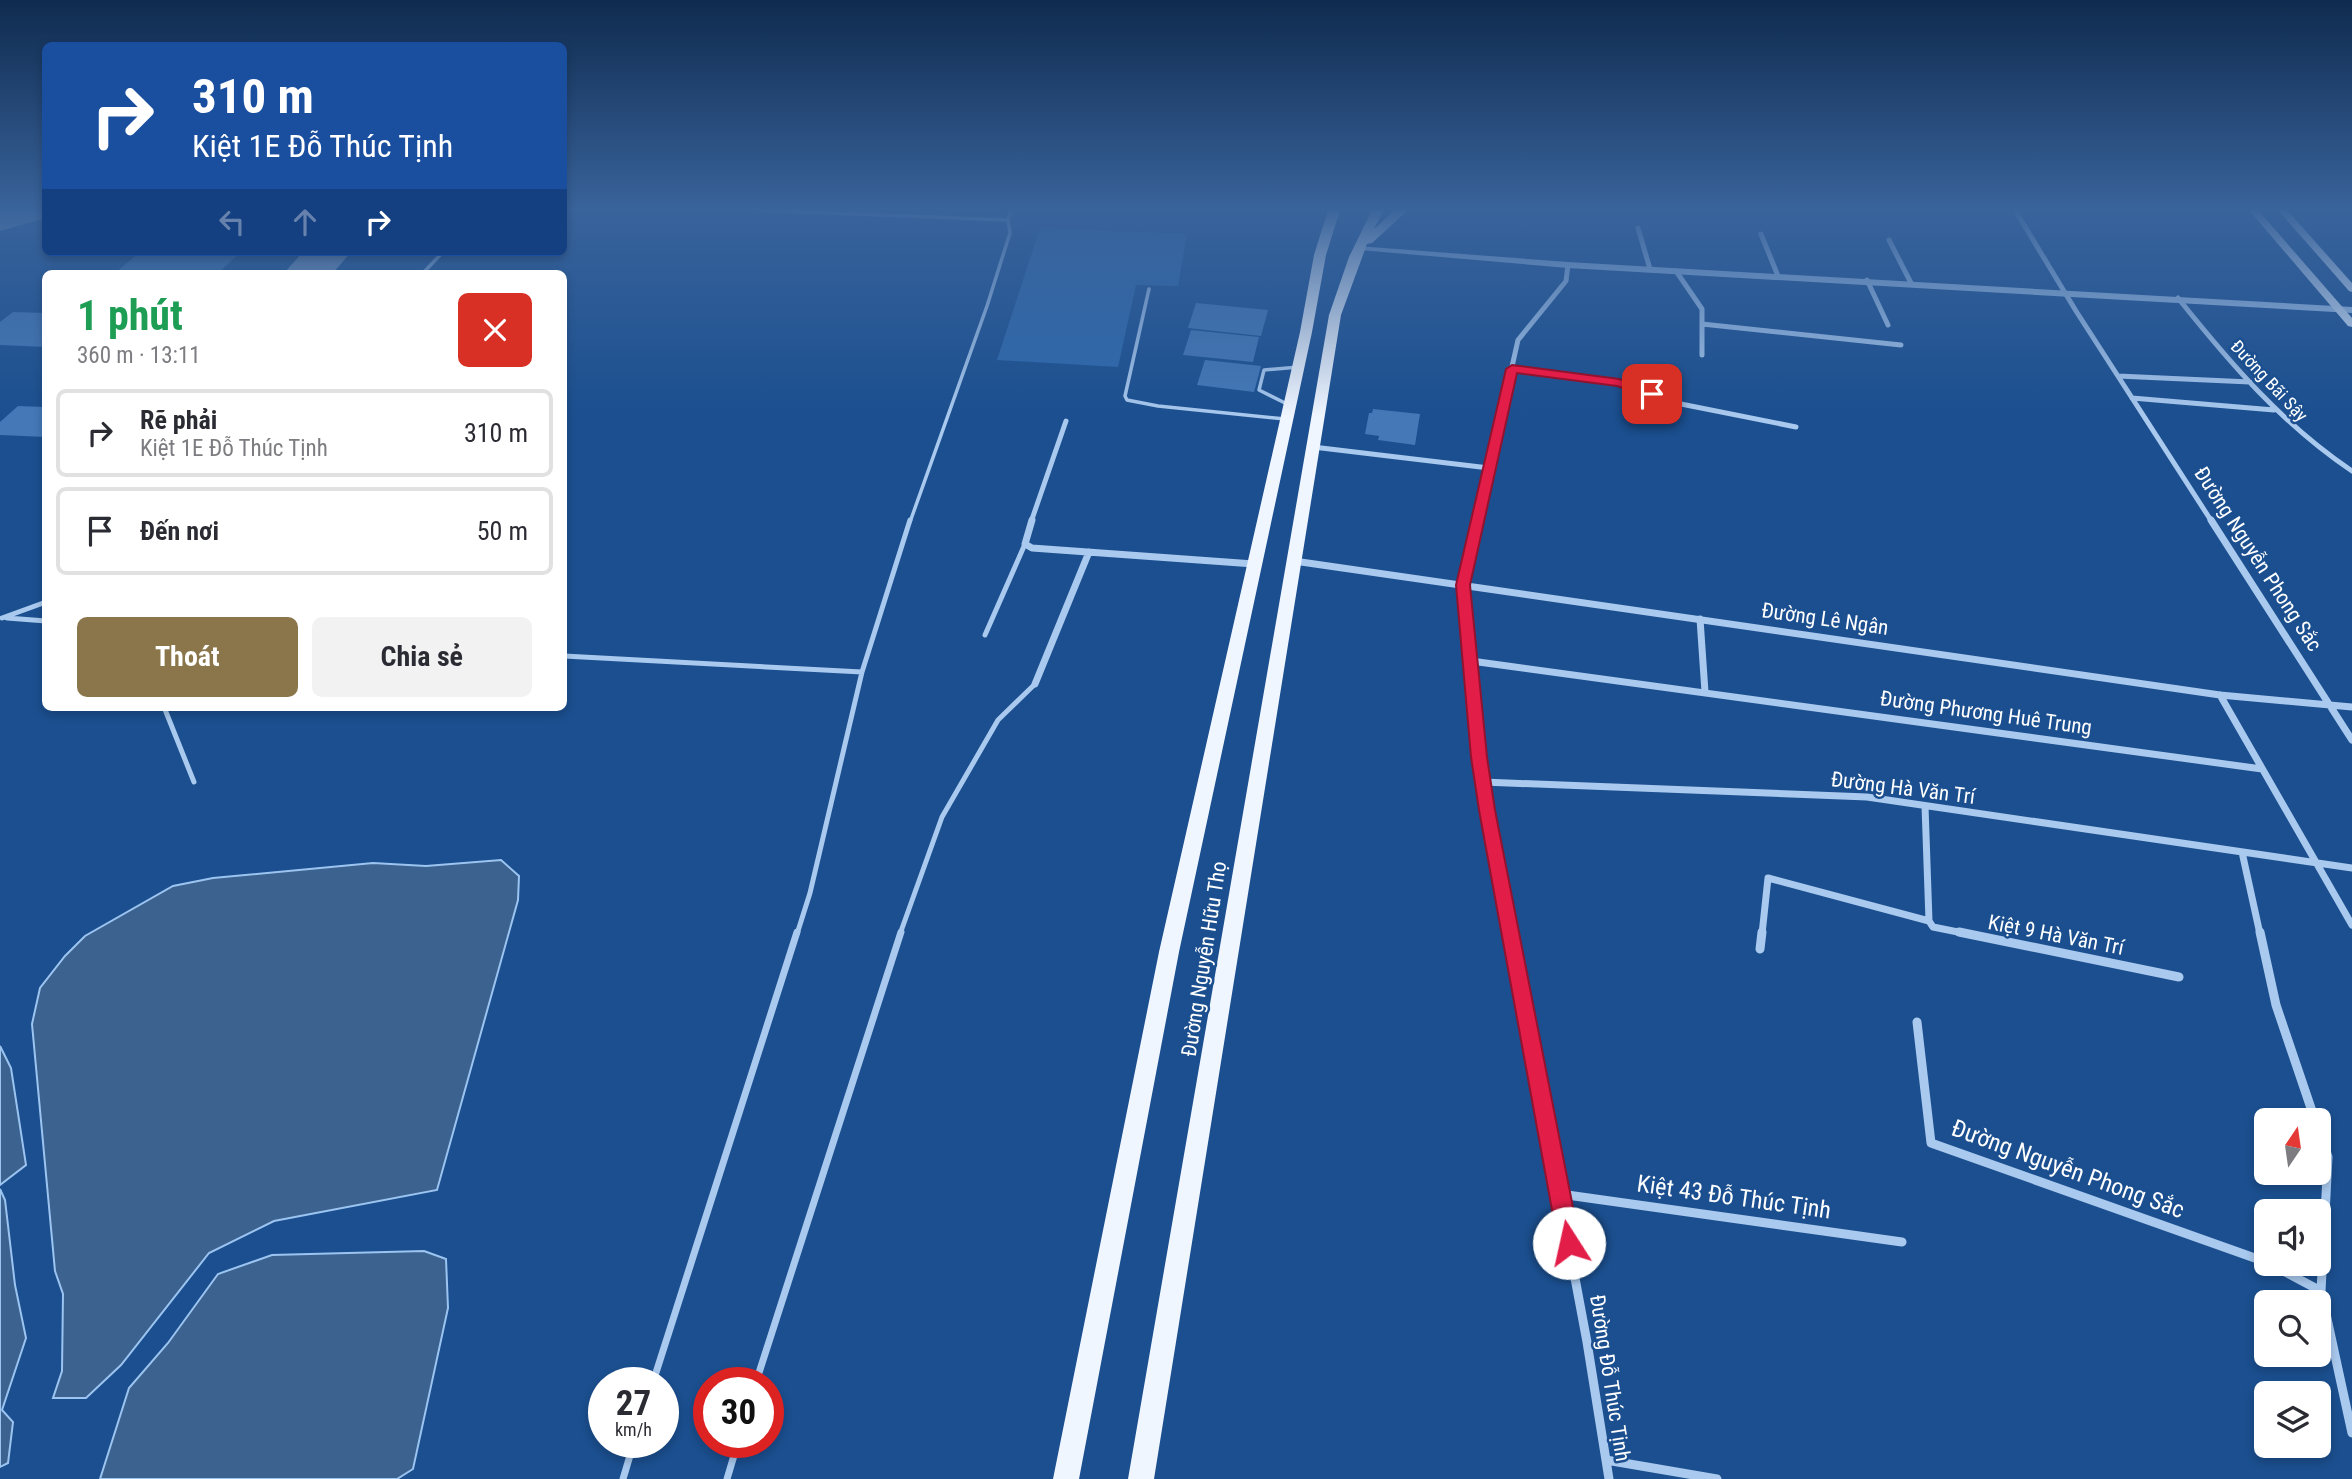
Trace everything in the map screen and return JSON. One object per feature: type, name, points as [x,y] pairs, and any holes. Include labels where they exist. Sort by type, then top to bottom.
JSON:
[{"type":"main road","name":"Đường Nguyễn Hữu Thọ","points":[[1066,1479],[1169,952],[1299,367],[1315,279]]},
{"type":"main road","name":"Đường Nguyễn Hữu Thọ","points":[[1141,1479],[1335,315],[1348,279]]},
{"type":"main road","points":[[2313,279],[2352,324]]},
{"type":"street","name":"Đường Đỗ Thúc Tịnh","points":[[1566,279],[1518,340],[1463,585],[1483,782],[1560,1194],[1609,1479]]},
{"type":"street","points":[[1682,279],[1698,302],[1702,324],[1702,355]]},
{"type":"street","points":[[1832,279],[2352,310]]},
{"type":"street","points":[[1909,279],[1911,283]]},
{"type":"street","name":"Đường Nguyễn Phong Sắc","points":[[2057,279],[2352,740]]},
{"type":"street","points":[[1867,281],[1888,325]]},
{"type":"street","name":"Đường Bãi Sậy","points":[[2178,298],[2274,410],[2316,447],[2352,471]]},
{"type":"street","points":[[1702,324],[1901,345]]},
{"type":"street","points":[[1512,369],[1619,383],[1676,404],[1797,427]]},
{"type":"street","points":[[2118,376],[2250,382]]},
{"type":"street","points":[[2132,398],[2274,410]]},
{"type":"street","points":[[1066,421],[1025,539],[1026,544],[1032,548],[1254,565]]},
{"type":"street","points":[[1313,447],[1489,468]]},
{"type":"street","points":[[1035,684],[1089,552]]},
{"type":"street","name":"Đường Lê Ngân","points":[[1293,561],[2220,695],[2352,707]]},
{"type":"street","points":[[1700,619],[1705,692]]},
{"type":"street","name":"Đường Phương Huê Trung","points":[[1471,661],[2262,769]]},
{"type":"street","points":[[2220,695],[2352,925]]},
{"type":"street","name":"Đường Hà Văn Trí","points":[[1483,782],[1867,797],[2352,868]]},
{"type":"street","points":[[1925,806],[1929,921]]},
{"type":"street","points":[[2242,852],[2276,1005],[2311,1108]]},
{"type":"street","name":"Kiệt 9 Hà Văn Trí","points":[[1759,949],[1768,878],[1929,921],[1933,927],[1943,931],[2179,976]]},
{"type":"street","name":"Đường Nguyễn Phong Sắc","points":[[1917,1022],[1931,1143],[2254,1258]]},
{"type":"street","points":[[2321,1290],[2327,1185]]},
{"type":"street","name":"Kiệt 43 Đỗ Thúc Tịnh","points":[[1560,1194],[1902,1242]]},
{"type":"street","name":"Đường Nguyễn Phong Sắc","points":[[2293,1276],[2319,1290]]},
{"type":"street","points":[[2331,1337],[2352,1433]]},
{"type":"street","points":[[1606,1460],[1717,1479]]},
{"type":"lane","points":[[658,1367],[810,893],[863,672],[893,569],[996,279]]},
{"type":"lane","points":[[1149,289],[1125,396],[1127,400],[1158,407],[1288,412]]},
{"type":"lane","points":[[1288,412],[1259,390],[1264,370],[1299,367]]},
{"type":"lane","points":[[985,635],[1026,544]]},
{"type":"lane","points":[[1,618],[42,603]]},
{"type":"lane","points":[[1,618],[42,621]]},
{"type":"lane","points":[[567,656],[863,672]]},
{"type":"lane","points":[[761,1367],[882,984],[942,817],[998,720],[1035,684]]},
{"type":"lane","points":[[166,711],[194,782]]},
{"type":"lane","points":[[623,1479],[629,1458]]},
{"type":"lane","points":[[727,1479],[733,1458]]},
{"type":"shaded area","points":[[1023,279],[1179,279],[1178,286],[1136,285],[1118,367],[997,360]]},
{"type":"shaded area","points":[[501,860],[519,876],[518,900],[437,1190],[274,1221],[209,1253],[121,1365],[86,1398],[53,1398],[62,1371],[63,1294],[55,1271],[32,1024],[40,988],[65,956],[85,936],[173,886],[213,878],[373,863],[426,866]]},
{"type":"shaded area","points":[[0,1046],[11,1068],[26,1165],[0,1185]]},
{"type":"shaded area","points":[[0,1189],[5,1200],[15,1285],[26,1338],[2,1410],[13,1422],[8,1463],[0,1467]]},
{"type":"shaded area","points":[[424,1251],[446,1259],[448,1308],[413,1469],[397,1479],[100,1479],[129,1388],[168,1343],[218,1274],[272,1255]]},
{"type":"building","points":[[1196,303],[1268,310],[1261,336],[1188,328]]},
{"type":"building","points":[[13,312],[42,313],[42,347],[0,345],[0,322]]},
{"type":"building","points":[[1191,330],[1259,337],[1253,362],[1183,355]]},
{"type":"building","points":[[1205,360],[1261,366],[1254,392],[1197,385]]},
{"type":"building","points":[[18,406],[42,407],[42,437],[0,435],[0,422]]},
{"type":"building","points":[[1373,409],[1420,414],[1415,445],[1378,440],[1379,436],[1365,434],[1369,413],[1372,413]]},
{"type":"route","points":[[1569,1243],[1487,810],[1479,757],[1463,585],[1512,369],[1628,384],[1652,394]]}]
